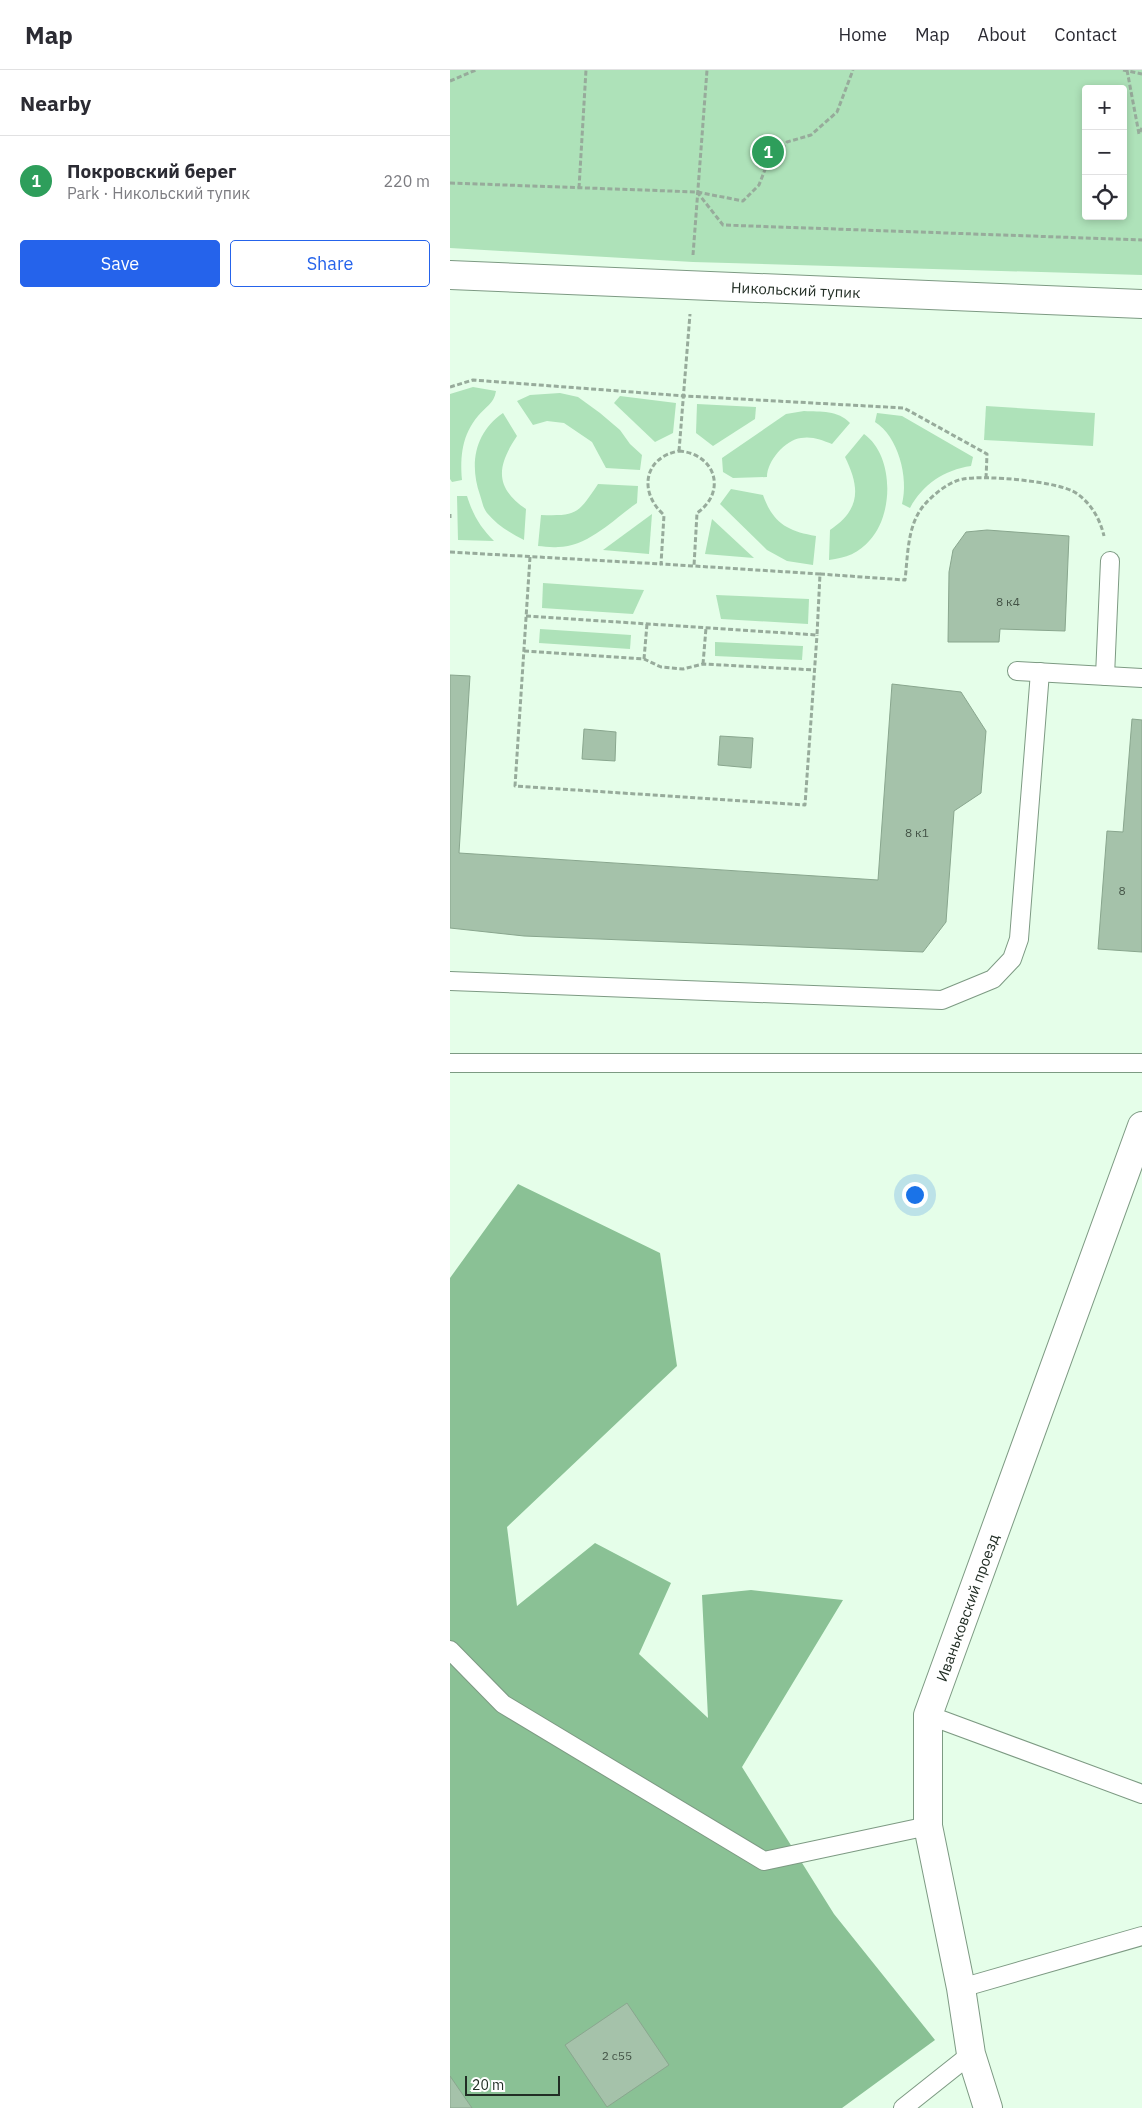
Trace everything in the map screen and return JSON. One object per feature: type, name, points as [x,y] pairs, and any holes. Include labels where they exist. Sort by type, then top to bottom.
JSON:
[{"type":"street","name":"Никольский тупик","points":[[450,275],[692,274],[1142,304]]},
{"type":"street","name":"Иваньковский проезд","points":[[988,2108],[971,2054],[961,1988],[928,1826],[928,1715],[1142,1126]]},
{"type":"lane","points":[[1105,676],[1110,561]]},
{"type":"lane","points":[[1017,670],[1142,678]]},
{"type":"lane","points":[[450,981],[942,1000],[993,978],[1012,959],[1019,939],[1040,672]]},
{"type":"lane","points":[[450,1063],[1142,1063]]},
{"type":"lane","points":[[450,1650],[503,1704],[764,1861],[928,1826]]},
{"type":"lane","points":[[928,1715],[1142,1794]]},
{"type":"lane","points":[[961,1988],[1142,1936]]},
{"type":"lane","points":[[903,2108],[971,2054]]},
{"type":"path","points":[[450,81],[476,70]]},
{"type":"path","points":[[578,188],[586,70]]},
{"type":"path","points":[[679,451],[707,70]]},
{"type":"path","points":[[450,183],[697,192],[743,201],[759,185],[766,167],[786,142],[811,135],[837,112],[853,70]]},
{"type":"path","points":[[1123,70],[1142,74]]},
{"type":"path","points":[[1127,70],[1138,134],[1142,128]]},
{"type":"path","points":[[697,192],[723,225],[1142,240]]},
{"type":"path","points":[[450,387],[473,380],[684,396],[904,408],[987,454],[986,479]]},
{"type":"path","points":[[661,564],[664,515],[652,499],[648,483],[650,471],[656,462],[665,454],[679,451],[696,454],[706,462],[714,476],[713,494],[707,504],[697,513],[694,566]]},
{"type":"path","points":[[450,552],[905,580],[913,524],[924,505],[942,489],[962,479],[986,479],[1038,482],[1059,486],[1076,493],[1097,514],[1110,561]]},
{"type":"path","points":[[530,557],[515,786],[806,805],[820,574]]},
{"type":"path","points":[[526,616],[817,635]]},
{"type":"path","points":[[644,658],[647,624]]},
{"type":"path","points":[[703,664],[706,628]]},
{"type":"path","points":[[524,650],[644,658],[661,667],[683,669],[703,664],[815,670]]},
{"type":"green space","points":[[450,70],[1142,70],[1142,275],[693,262],[450,248]]},
{"type":"green space","points":[[473,387],[496,391],[493,399],[478,416],[465,438],[461,463],[462,480],[452,482],[450,479],[450,394]]},
{"type":"green space","points":[[560,393],[578,397],[620,430],[630,444],[642,455],[640,470],[606,468],[592,442],[564,423],[547,421],[533,425],[517,401],[530,395]]},
{"type":"green space","points":[[620,396],[676,403],[673,433],[655,442],[614,403]]},
{"type":"green space","points":[[697,404],[756,407],[755,419],[713,446],[696,433]]},
{"type":"green space","points":[[986,406],[1095,413],[1093,446],[984,440]]},
{"type":"green space","points":[[804,411],[835,414],[850,423],[832,444],[809,438],[801,438],[789,443],[778,452],[770,464],[767,477],[733,478],[723,472],[722,458],[786,414]]},
{"type":"green space","points":[[503,413],[517,436],[505,457],[502,476],[508,493],[526,509],[524,540],[504,528],[487,513],[475,472],[475,460],[481,439],[486,429]]},
{"type":"green space","points":[[877,413],[902,416],[973,457],[971,466],[952,471],[935,479],[921,492],[910,508],[902,504],[904,482],[900,458],[890,437],[875,422]]},
{"type":"green space","points":[[864,434],[874,444],[881,456],[887,485],[887,501],[878,529],[870,540],[857,552],[829,560],[830,530],[848,514],[855,497],[853,479],[845,457]]},
{"type":"green space","points":[[598,484],[638,486],[637,503],[600,531],[580,542],[569,546],[538,546],[541,515],[570,514],[586,502]]},
{"type":"green space","points":[[731,489],[763,495],[771,513],[782,524],[797,531],[816,536],[813,565],[787,561],[767,550],[720,504]]},
{"type":"green space","points":[[457,496],[467,496],[478,520],[494,541],[458,540]]},
{"type":"green space","points":[[652,514],[649,554],[603,550]]},
{"type":"green space","points":[[712,519],[754,558],[705,554]]},
{"type":"green space","points":[[543,583],[644,590],[633,614],[542,608]]},
{"type":"green space","points":[[716,595],[809,599],[808,624],[721,619]]},
{"type":"green space","points":[[540,629],[631,635],[630,649],[539,643]]},
{"type":"green space","points":[[715,642],[803,646],[802,660],[715,656]]},
{"type":"green space","points":[[518,1184],[660,1253],[677,1366],[507,1527],[517,1606],[595,1543],[671,1583],[639,1654],[708,1718],[702,1595],[751,1590],[843,1600],[742,1767],[834,1914],[935,2040],[842,2108],[450,2108],[450,1278]]},
{"type":"building","points":[[987,530],[1069,536],[1065,631],[1000,629],[999,642],[948,642],[949,572],[953,550],[966,532]]},
{"type":"building","points":[[450,675],[470,676],[459,853],[878,880],[892,684],[961,692],[986,731],[981,793],[954,811],[946,922],[923,952],[524,936],[450,928]]},
{"type":"building","points":[[1132,719],[1142,720],[1142,952],[1098,949],[1107,831],[1123,832]]},
{"type":"building","points":[[584,729],[616,732],[615,761],[582,759]]},
{"type":"building","points":[[720,736],[753,738],[751,768],[718,765]]},
{"type":"building","points":[[627,2003],[669,2065],[607,2107],[565,2045]]},
{"type":"building","points":[[450,2076],[472,2108],[450,2108]]},
{"type":"place","name":"Покровский берег","points":[[768,152]]}]
